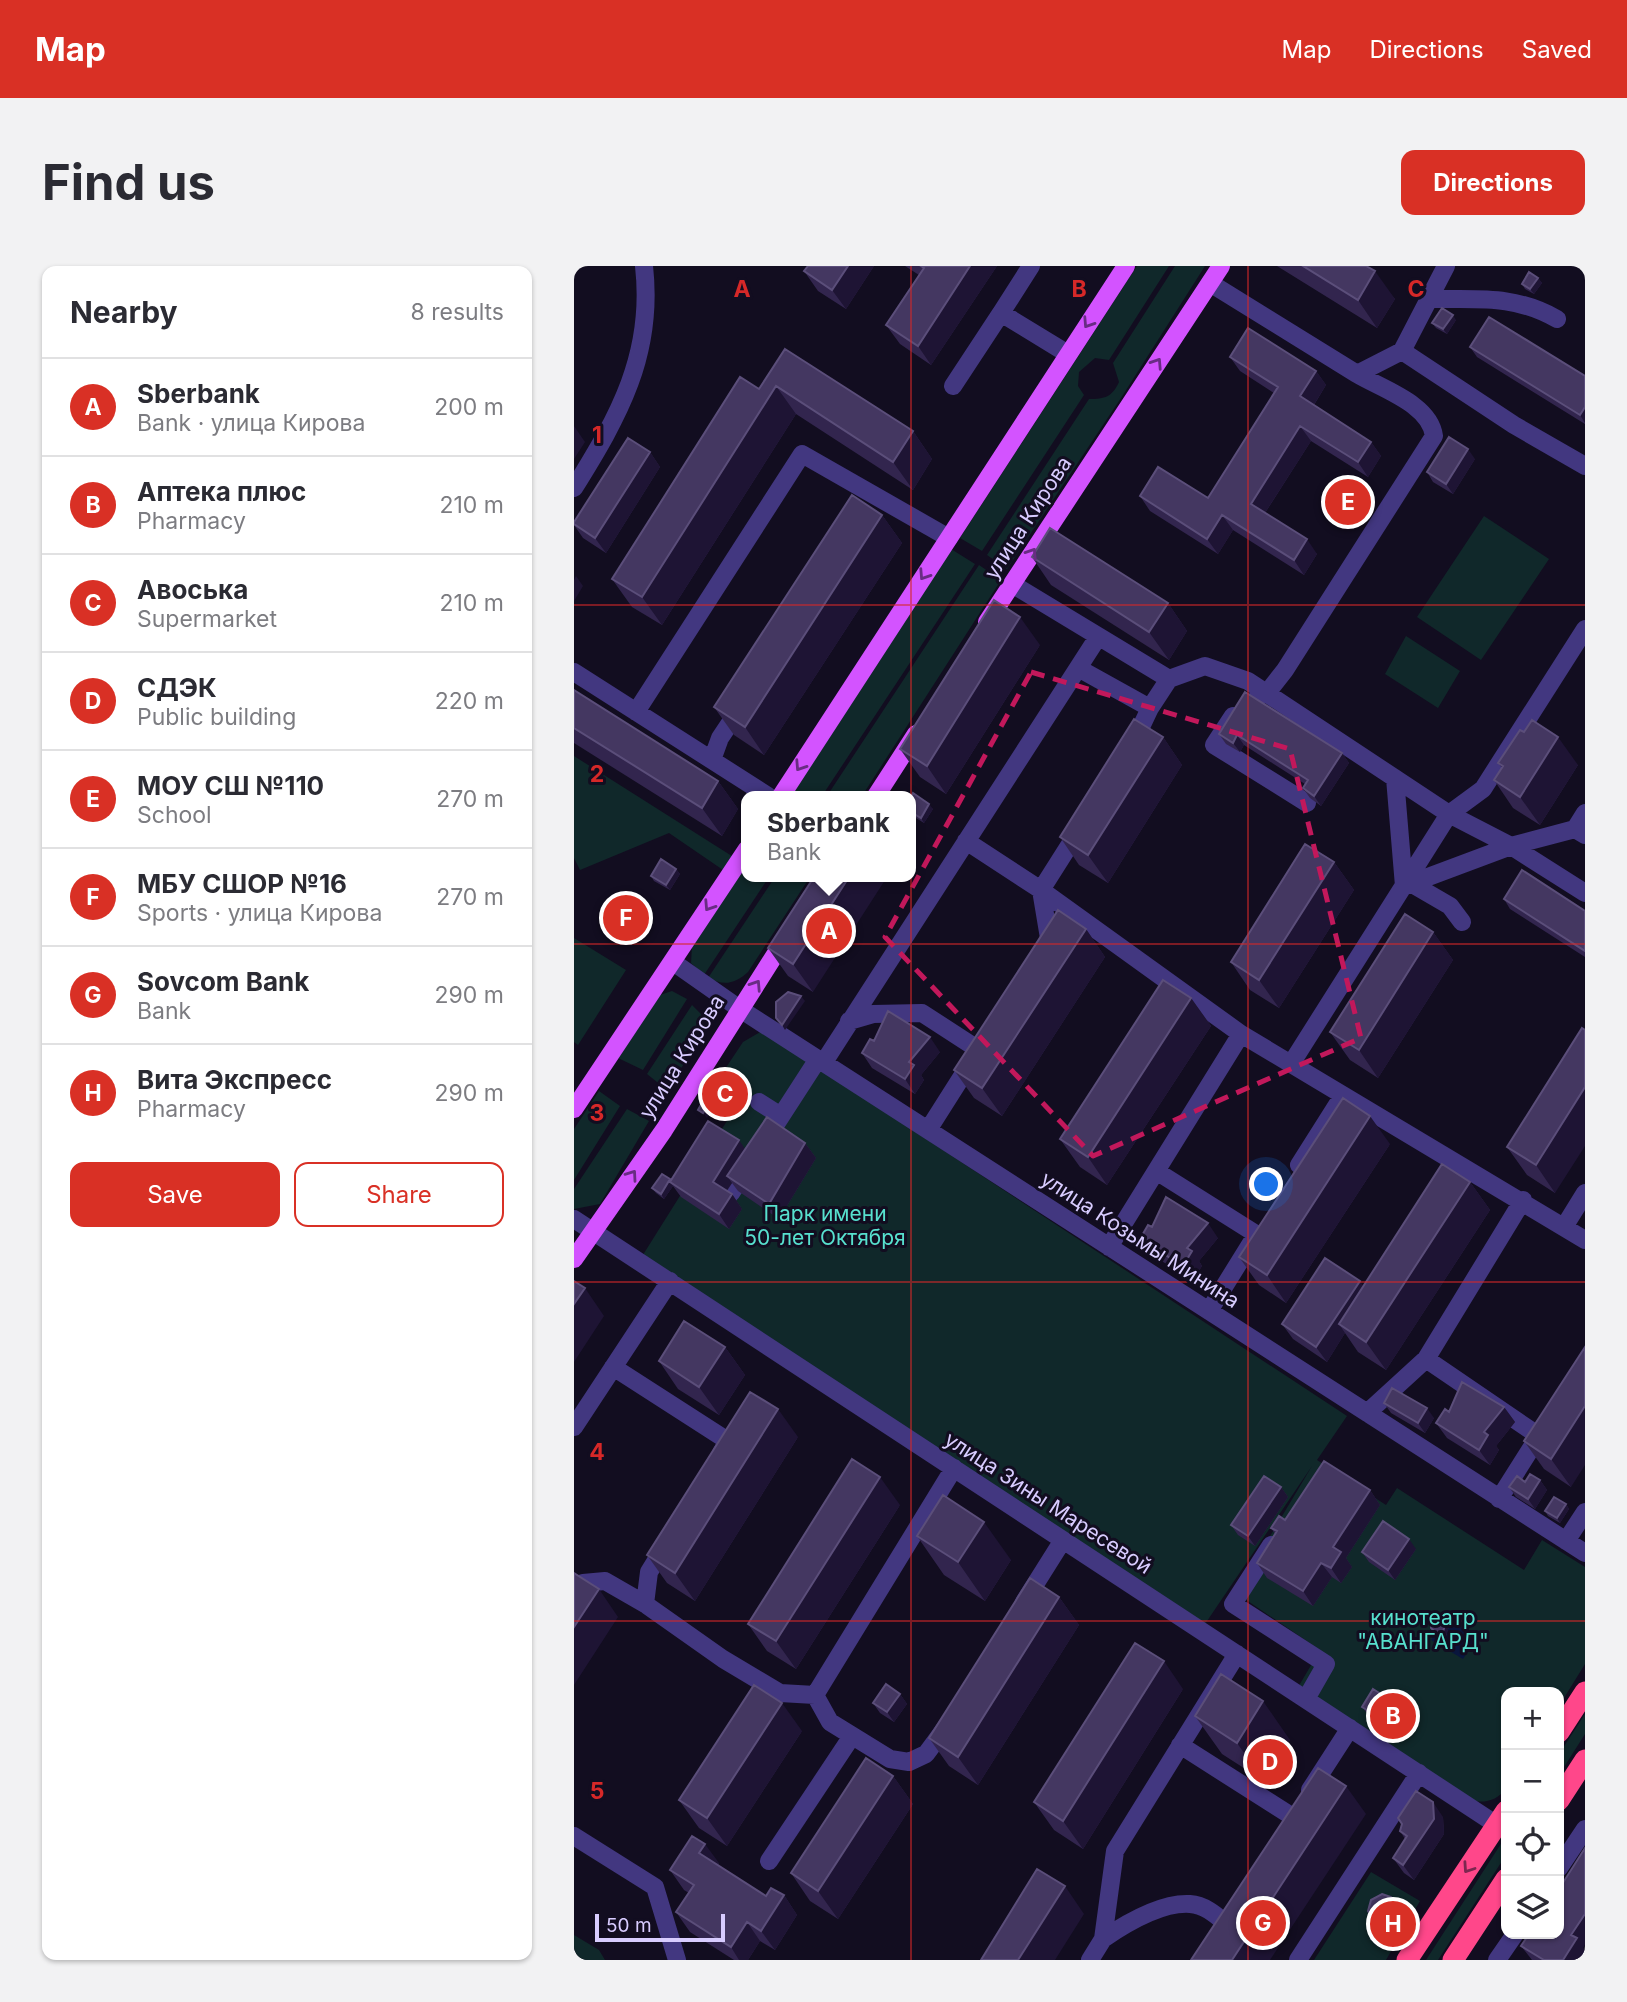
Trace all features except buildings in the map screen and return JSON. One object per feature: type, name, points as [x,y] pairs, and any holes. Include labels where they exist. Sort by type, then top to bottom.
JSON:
[{"type":"highway","points":[[1564,1724],[1585,1692]]},
{"type":"highway","points":[[1564,1796],[1579,1783],[1585,1760]]},
{"type":"highway","points":[[1407,1960],[1501,1819]]},
{"type":"highway","points":[[1453,1960],[1501,1887]]},
{"type":"main road","points":[[784,791],[1126,266]]},
{"type":"main road","name":"улица Кирова","points":[[974,643],[1221,266]]},
{"type":"main road","points":[[879,791],[929,714]]},
{"type":"main road","points":[[574,1109],[741,858]]},
{"type":"main road","name":"улица Кирова","points":[[574,1259],[664,1130],[796,922]]},
{"type":"street","points":[[574,488],[615,422],[638,360],[647,293],[644,266]]},
{"type":"street","points":[[953,386],[1031,266]]},
{"type":"street","points":[[1357,374],[1402,351],[1446,266]]},
{"type":"street","points":[[1210,283],[1423,412],[1433,425],[1434,436],[1285,670],[1267,693],[1243,700],[1214,745],[1307,803]]},
{"type":"street","points":[[1428,299],[1512,300],[1539,309],[1557,319]]},
{"type":"street","points":[[1001,313],[1068,354]]},
{"type":"street","points":[[1402,351],[1514,425],[1585,466]]},
{"type":"street","points":[[636,712],[802,454],[874,505],[949,538]]},
{"type":"street","points":[[1012,584],[1169,679]]},
{"type":"street","points":[[1291,1064],[1408,883],[1449,814],[1483,789],[1585,628]]},
{"type":"street","points":[[731,1193],[781,1116],[849,1021],[1098,637]]},
{"type":"street","points":[[1126,756],[1150,708],[1169,679],[1205,666],[1248,681],[1449,814],[1511,846],[1585,893]]},
{"type":"street","points":[[1079,668],[1150,708]]},
{"type":"street","points":[[574,671],[760,791]]},
{"type":"street","points":[[712,760],[720,738],[750,693]]},
{"type":"street","points":[[1395,778],[1408,883]]},
{"type":"street","points":[[1036,965],[1050,944],[1041,890],[1091,812]]},
{"type":"street","points":[[1408,883],[1511,846],[1582,826]]},
{"type":"street","points":[[966,841],[1041,890],[1241,1034],[1342,1097],[1522,1200],[1585,1240]]},
{"type":"street","points":[[1408,883],[1450,906],[1462,922]]},
{"type":"street","name":"улица Козьмы Минина","points":[[673,962],[740,1009],[1585,1553]]},
{"type":"street","points":[[849,1021],[873,1014],[905,1016],[922,1013],[979,1050]]},
{"type":"street","points":[[928,1130],[993,1029]]},
{"type":"street","points":[[1109,1247],[1241,1034]]},
{"type":"street","points":[[1292,1177],[1342,1097]]},
{"type":"street","points":[[759,1102],[781,1116]]},
{"type":"street","points":[[1156,1171],[1260,1228],[1209,1311]]},
{"type":"street","points":[[1564,1227],[1585,1193]]},
{"type":"street","points":[[1367,1413],[1426,1359],[1522,1200]]},
{"type":"street","name":"улица Зины Маресевой","points":[[574,1219],[1419,1773],[1501,1817]]},
{"type":"street","points":[[574,1427],[670,1281]]},
{"type":"street","points":[[1426,1359],[1539,1436]]},
{"type":"street","points":[[613,1367],[728,1441],[714,1465]]},
{"type":"street","points":[[1499,1499],[1552,1415]]},
{"type":"street","points":[[815,1695],[954,1468]]},
{"type":"street","points":[[1566,1541],[1585,1512]]},
{"type":"street","points":[[645,1604],[649,1572],[678,1525]]},
{"type":"street","points":[[1278,1534],[1233,1604],[1326,1664],[1306,1699]]},
{"type":"street","points":[[1012,1622],[1063,1540]]},
{"type":"street","points":[[574,1598],[583,1583],[605,1581],[645,1604],[723,1659],[780,1693],[815,1695]]},
{"type":"street","points":[[1090,1960],[1102,1939],[1115,1851],[1237,1654]]},
{"type":"street","points":[[815,1695],[830,1722],[890,1759],[909,1762],[926,1754],[954,1715]]},
{"type":"street","points":[[1180,1745],[1289,1823],[1350,1728]]},
{"type":"street","points":[[769,1861],[852,1736]]},
{"type":"street","points":[[1297,1960],[1419,1773]]},
{"type":"street","points":[[1564,1860],[1585,1829]]},
{"type":"street","points":[[574,1836],[655,1887],[677,1960]]},
{"type":"street","points":[[1210,1941],[1237,1902]]},
{"type":"street","points":[[1102,1939],[1120,1927],[1164,1909],[1191,1904],[1210,1910],[1224,1922]]},
{"type":"street","points":[[1497,1960],[1512,1939]]},
{"type":"highlighted area","points":[[1031,672],[1290,749],[1361,1038],[1093,1156],[885,937]]},
{"type":"green space","points":[[1137,266],[1169,266],[1109,360],[1095,358],[1079,372],[1078,386],[1084,395],[982,551],[960,538]]},
{"type":"green space","points":[[1175,266],[1205,266],[1007,569],[987,555],[1089,399],[1107,396],[1114,391],[1119,382],[1113,363]]},
{"type":"green space","points":[[1484,516],[1549,559],[1481,660],[1417,617]]},
{"type":"green space","points":[[951,549],[975,564],[825,791],[793,791]]},
{"type":"green space","points":[[979,565],[1001,580],[865,791],[830,791]]},
{"type":"green space","points":[[1406,636],[1460,671],[1438,708],[1385,674]]},
{"type":"green space","points":[[574,756],[735,858],[726,872],[669,833],[580,870],[574,858]]},
{"type":"green space","points":[[741,871],[741,882],[766,882],[704,975],[691,963],[692,946]]},
{"type":"green space","points":[[772,882],[807,882],[748,972],[729,982],[708,978]]},
{"type":"green space","points":[[574,938],[626,970],[578,1045],[574,1042]]},
{"type":"green space","points":[[672,991],[687,999],[643,1070],[618,1058],[660,995]]},
{"type":"green space","points":[[692,1005],[703,1016],[704,1033],[667,1090],[647,1074]]},
{"type":"green space","name":"Парк имени 50-лет Октября","points":[[762,1031],[1347,1416],[1317,1460],[1386,1505],[1397,1488],[1524,1570],[1542,1540],[1585,1567],[1585,1664],[1564,1698],[1564,1687],[1501,1687],[1501,1794],[1492,1800],[1473,1801],[1297,1689],[1320,1650],[1236,1593],[1312,1466],[1203,1627],[641,1258],[742,1097],[739,1090],[719,1080],[743,1042]]},
{"type":"green space","points":[[599,1091],[620,1106],[574,1180],[574,1129]]},
{"type":"green space","points":[[627,1109],[649,1121],[600,1204],[574,1209],[574,1189]]},
{"type":"green space","points":[[1585,1714],[1585,1734],[1564,1767],[1564,1746]]},
{"type":"green space","points":[[1501,1844],[1501,1863],[1438,1960],[1426,1960]]},
{"type":"green space","points":[[1371,1872],[1420,1901],[1386,1960],[1314,1960]]},
{"type":"green space","points":[[574,1935],[599,1950],[605,1960],[574,1960]]},
{"type":"water","points":[[1444,1618],[1478,1637],[1463,1659],[1431,1640]]},
{"type":"place","name":"МОУ СШ №110","points":[[1348,502]]},
{"type":"place","name":"МБУ СШОР №16","points":[[626,918]]},
{"type":"place","name":"Sberbank","points":[[829,931]]},
{"type":"place","name":"Авоська","points":[[725,1094]]},
{"type":"place","name":"Аптека плюс","points":[[1393,1716]]},
{"type":"place","name":"СДЭК","points":[[1270,1762]]},
{"type":"place","name":"Sovcom Bank","points":[[1263,1923]]},
{"type":"place","name":"Вита Экспресс","points":[[1393,1924]]},
{"type":"park label","name":"кинотеатр \"АВАНГАРД\"","points":[[1423,1630]]}]
